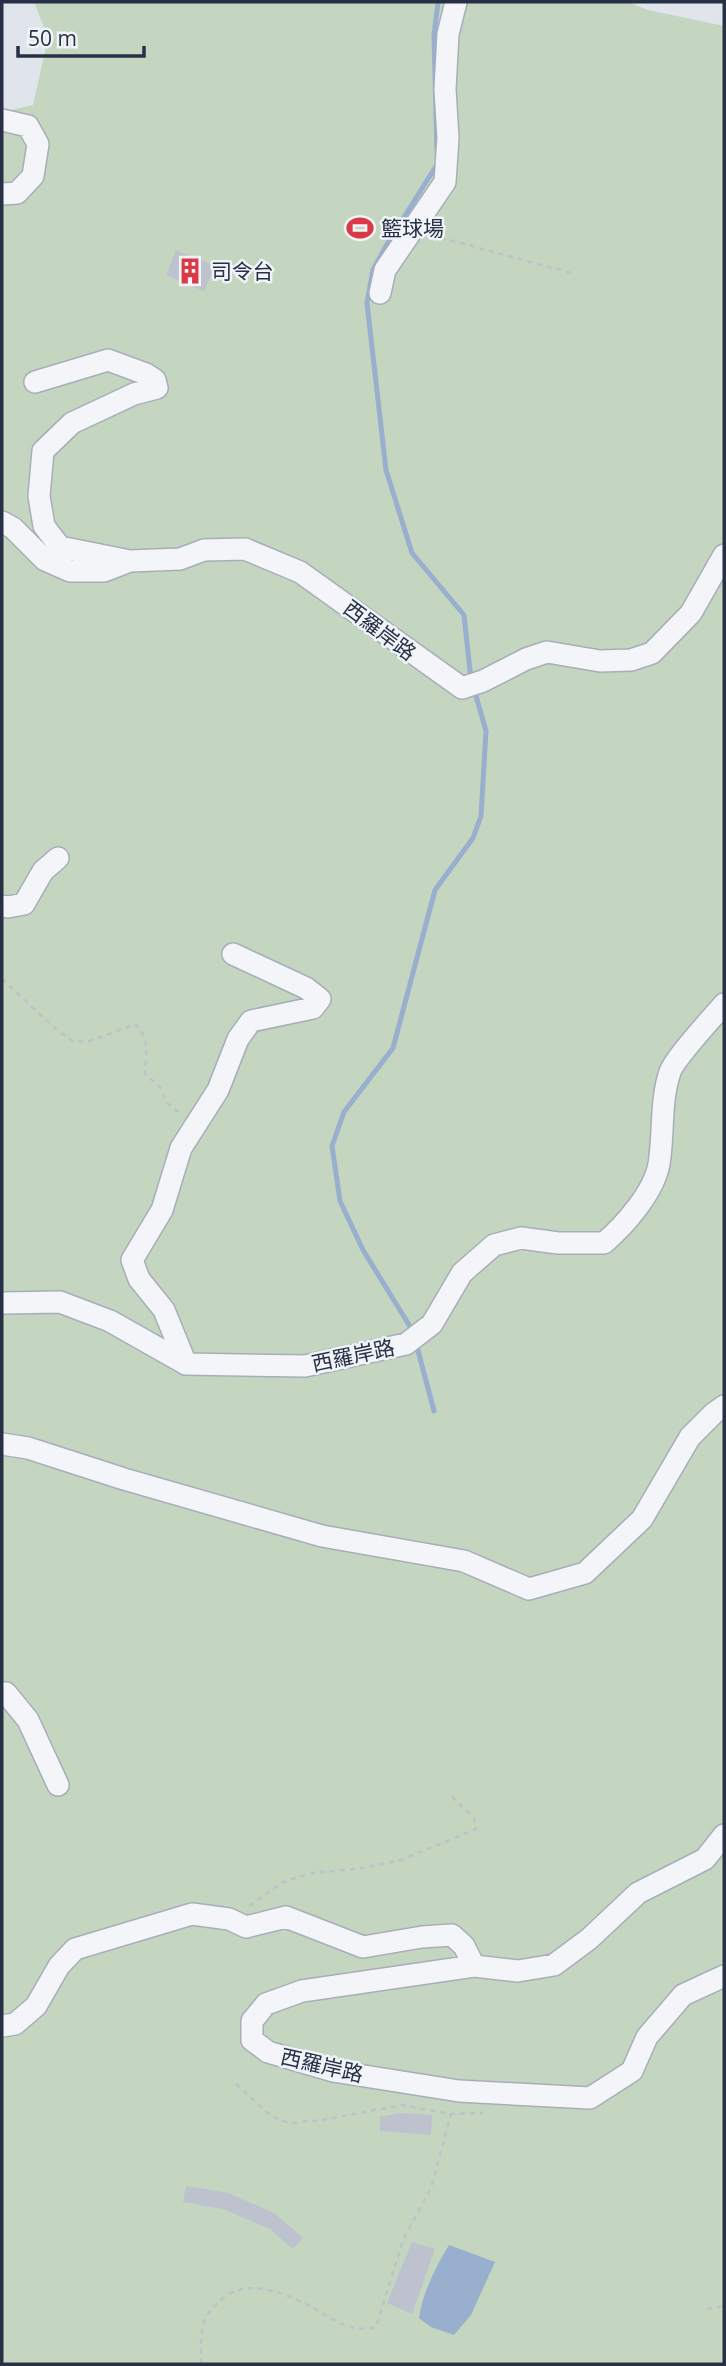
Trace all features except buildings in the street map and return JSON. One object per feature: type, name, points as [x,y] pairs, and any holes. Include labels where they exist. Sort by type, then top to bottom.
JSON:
[{"type":"street","points":[[380,293],[385,270],[445,182],[448,138],[445,89],[449,34],[456,2]]},
{"type":"street","points":[[2,120],[29,126],[38,144],[33,176],[17,193],[2,194]]},
{"type":"street","points":[[36,382],[108,360],[155,380],[157,388],[134,394],[72,424],[43,451],[39,496],[44,526],[60,547],[130,561]]},
{"type":"street","name":"西羅岸路","points":[[2,522],[13,528],[45,560],[69,571],[104,571],[130,561],[180,559],[204,550],[245,549],[300,572],[462,688],[547,652],[600,661],[631,660],[652,653],[691,612],[724,555]]},
{"type":"street","points":[[2,906],[8,908],[24,904],[43,871],[58,858]]},
{"type":"street","points":[[186,1364],[164,1310],[139,1279],[132,1260],[162,1210],[181,1148],[218,1090],[238,1039],[251,1021],[313,1008],[320,999],[306,988],[233,954]]},
{"type":"street","name":"西羅岸路","points":[[2,1303],[60,1302],[110,1321],[186,1364],[304,1366],[406,1344],[432,1324],[463,1273],[494,1245],[521,1238],[558,1243],[604,1243],[623,1228],[640,1206],[659,1167],[670,1070],[724,1004]]},
{"type":"street","points":[[2,1444],[28,1448],[124,1479],[322,1536],[464,1561],[529,1589],[585,1573],[642,1519],[690,1437],[724,1406]]},
{"type":"street","points":[[2,1693],[6,1693],[29,1720],[58,1785]]},
{"type":"street","name":"西羅岸路","points":[[724,1835],[705,1858],[638,1893],[589,1939],[554,1965],[518,1971],[474,1966],[302,1991],[266,2004],[252,2021],[252,2040],[268,2052],[333,2071],[459,2091],[590,2098],[632,2071],[647,2037],[683,1995],[724,1976]]},
{"type":"street","points":[[2,2026],[15,2024],[36,2006],[59,1966],[75,1949],[192,1914],[229,1919],[246,1927],[286,1917],[363,1947],[452,1935],[464,1946],[474,1966]]},
{"type":"path","points":[[411,230],[571,273]]},
{"type":"path","points":[[2,979],[58,1031],[75,1042],[90,1041],[135,1024],[142,1030],[147,1046],[145,1074],[160,1087],[167,1103],[196,1125]]},
{"type":"path","points":[[229,1919],[283,1882],[311,1873],[358,1869],[401,1860],[476,1829],[474,1818],[451,1796]]},
{"type":"path","points":[[236,2084],[271,2116],[289,2123],[322,2120],[402,2105],[451,2114],[488,2113]]},
{"type":"path","points":[[201,2364],[201,2330],[211,2307],[234,2290],[258,2287],[301,2301],[333,2321],[365,2331],[376,2327],[403,2240],[431,2188],[451,2114]]},
{"type":"path","points":[[707,2309],[724,2306]]},
{"type":"green space","points":[[34,2],[628,2],[648,10],[724,26],[724,2364],[2,2364],[2,112],[33,105],[48,38]]},
{"type":"water","points":[[449,2245],[495,2262],[471,2315],[454,2335],[431,2327],[419,2318],[430,2280]]},
{"type":"waterway","points":[[437,153],[434,35],[438,2]]},
{"type":"waterway","points":[[438,163],[373,270],[367,303],[386,470],[412,553],[464,615],[471,680]]},
{"type":"waterway","points":[[414,1333],[363,1250],[340,1201],[332,1146],[344,1112],[393,1048],[435,890],[473,838],[481,816],[486,731],[474,689]]},
{"type":"waterway","points":[[416,1343],[434,1411]]},
{"type":"place","name":"籃球場","points":[[360,228]]},
{"type":"place","name":"司令台","points":[[190,271]]}]
